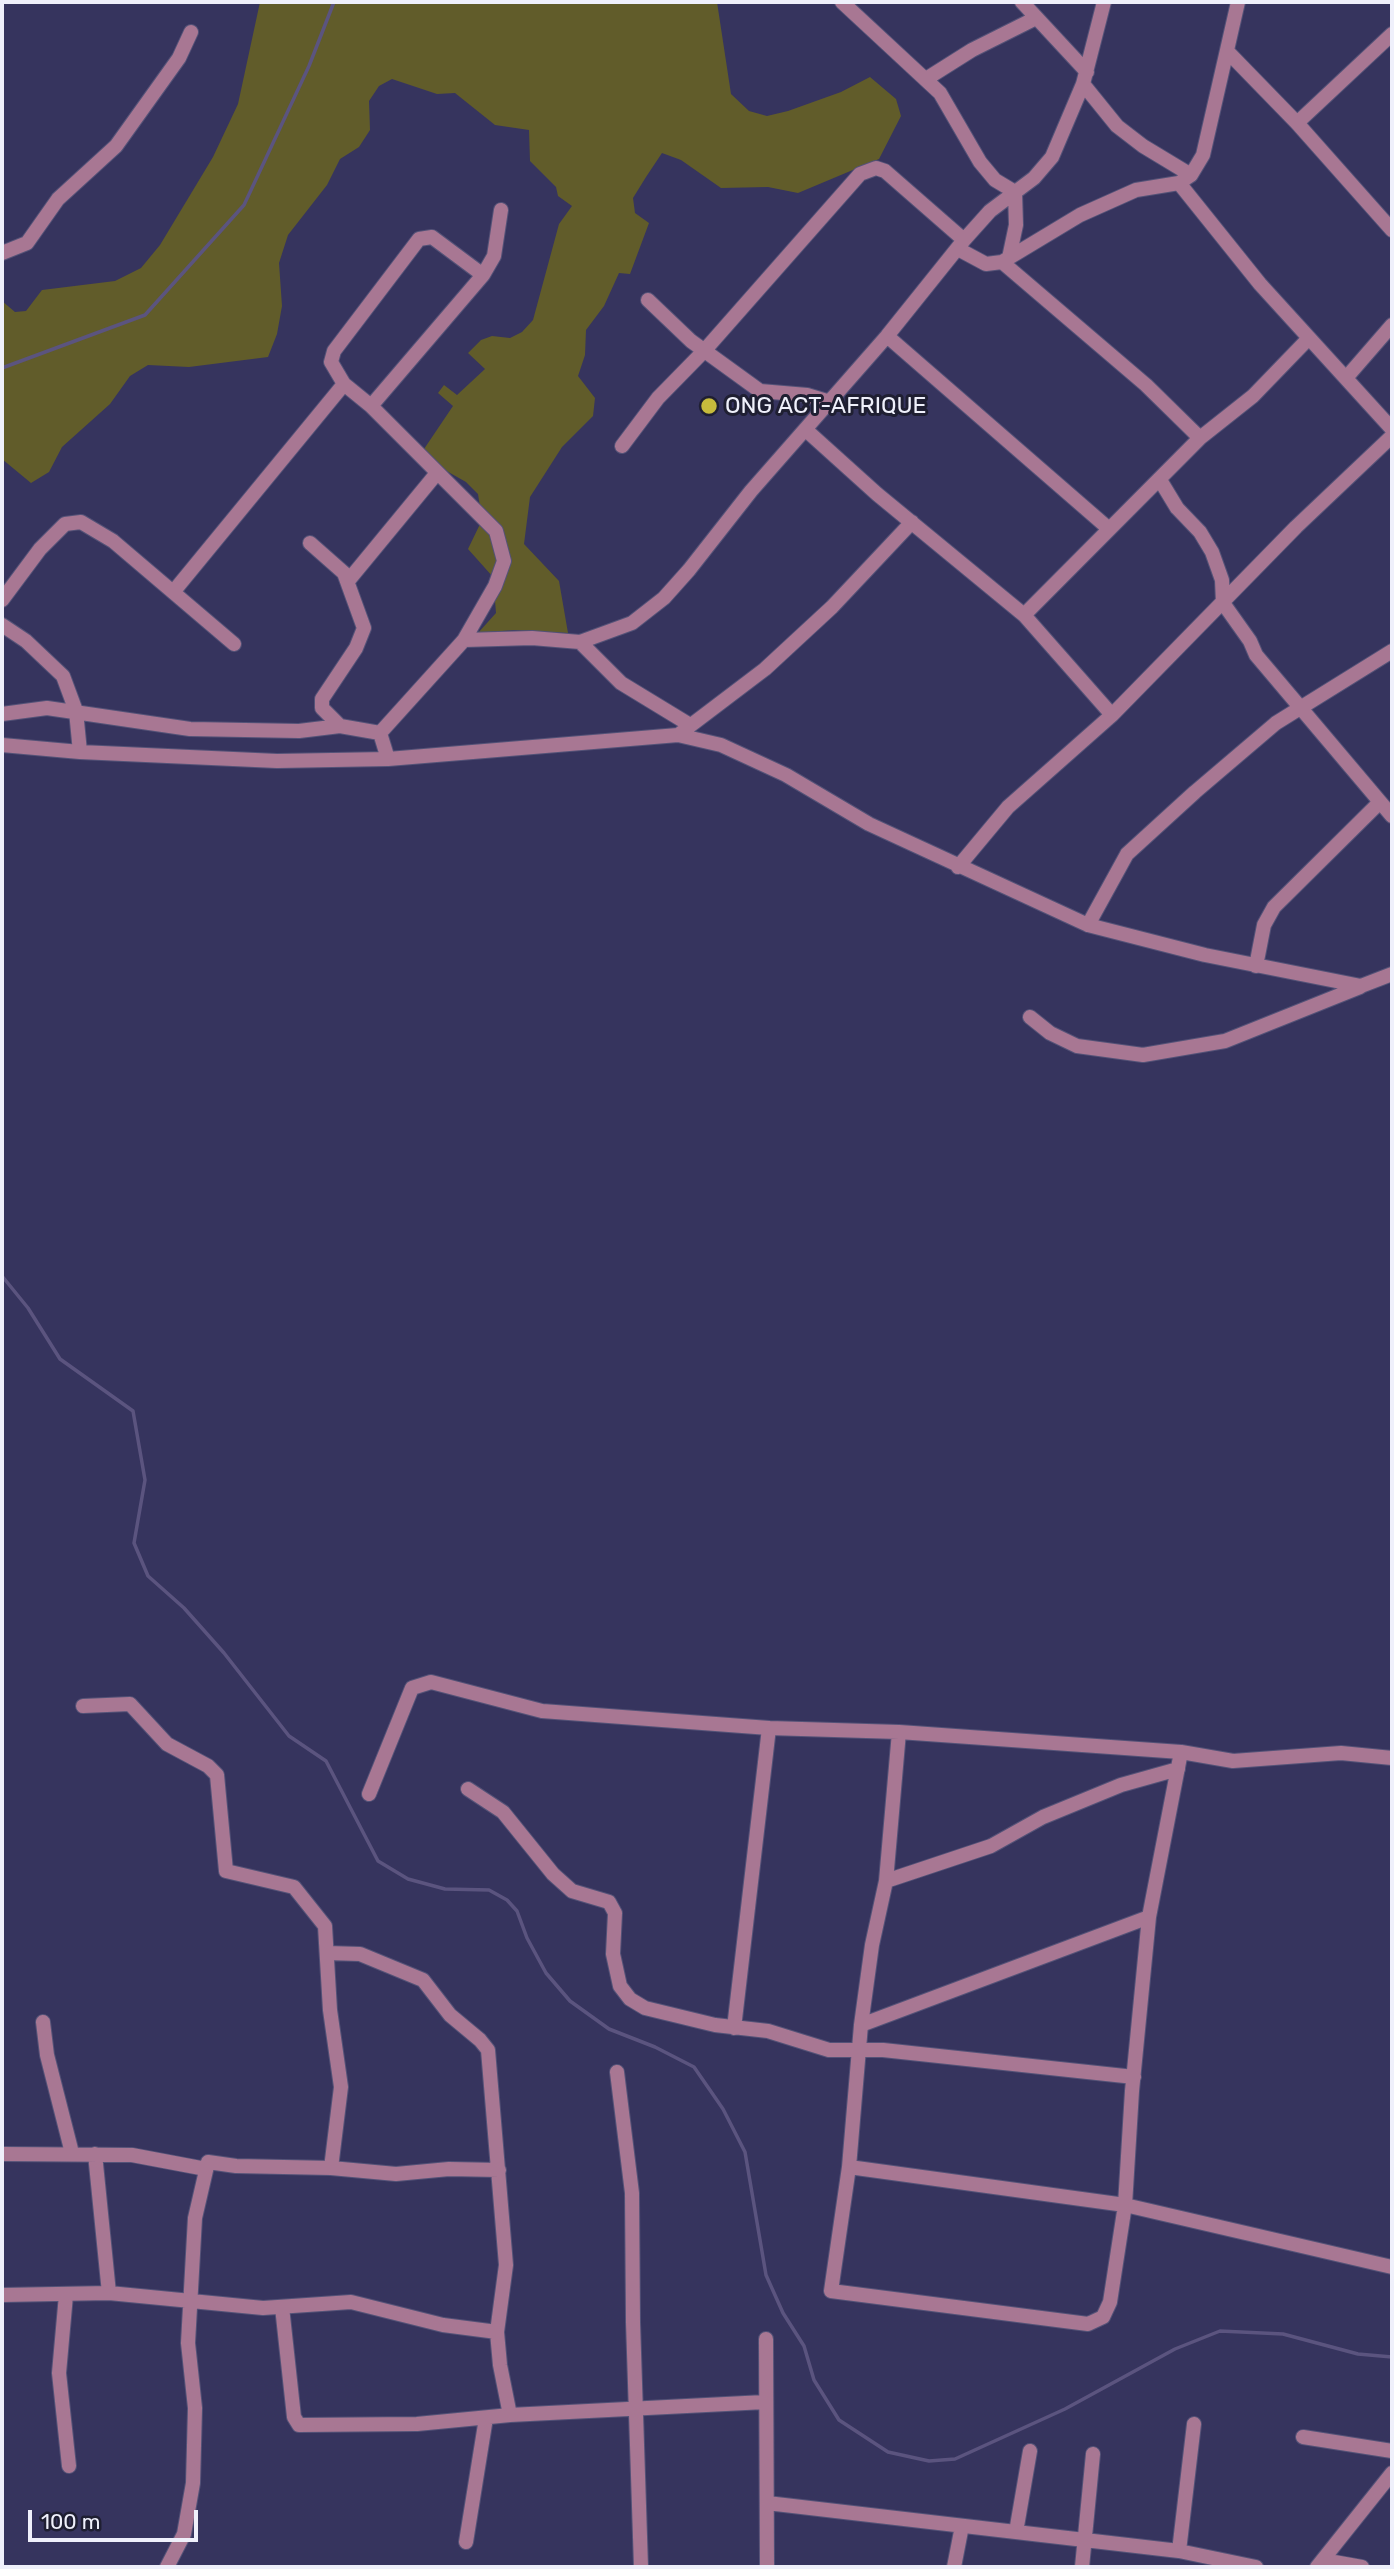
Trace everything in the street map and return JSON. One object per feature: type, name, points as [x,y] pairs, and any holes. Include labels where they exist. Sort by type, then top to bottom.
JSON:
[{"type":"street","points":[[842,2],[901,60],[940,93],[988,172],[1015,192]]},
{"type":"street","points":[[1022,2],[1085,78],[1117,126],[1185,179],[1228,247],[1392,429]]},
{"type":"street","points":[[464,640],[532,638],[580,642],[632,623],[664,598],[990,211],[1042,171],[1052,157],[1085,78],[1104,2]]},
{"type":"street","points":[[622,446],[658,398],[704,351],[852,182],[867,170],[876,168],[885,171],[961,244],[986,264],[1005,260],[1080,215],[1136,190],[1185,179],[1203,155],[1237,7],[1247,2]]},
{"type":"street","points":[[926,79],[972,50],[1036,18]]},
{"type":"street","points":[[2,253],[27,243],[58,199],[116,146],[179,58],[191,32]]},
{"type":"street","points":[[1297,123],[1392,34]]},
{"type":"street","points":[[1227,51],[1389,220]]},
{"type":"street","points":[[1005,260],[1016,225],[1015,192]]},
{"type":"street","points":[[370,406],[483,275],[494,256],[501,210]]},
{"type":"street","points":[[380,733],[464,640],[495,586],[504,561],[496,531],[484,516],[344,384],[331,362],[334,351],[419,239],[432,237],[483,275]]},
{"type":"street","points":[[1005,260],[1146,385],[1200,438]]},
{"type":"street","points":[[648,300],[704,351],[760,391],[807,395],[830,402]]},
{"type":"street","points":[[1346,379],[1392,325]]},
{"type":"street","points":[[887,336],[1108,528]]},
{"type":"street","points":[[1024,615],[1200,438],[1253,396],[1309,338]]},
{"type":"street","points":[[174,591],[344,384]]},
{"type":"street","points":[[806,430],[1024,615],[1112,715]]},
{"type":"street","points":[[958,867],[1008,807],[1112,715],[1392,436]]},
{"type":"street","points":[[348,582],[438,473]]},
{"type":"street","points":[[1160,480],[1177,508],[1200,532],[1212,552],[1222,580],[1223,603],[1250,641],[1255,655],[1392,816]]},
{"type":"street","points":[[2,600],[40,549],[65,524],[73,522],[90,525],[174,591],[234,644]]},
{"type":"street","points":[[678,735],[765,669],[832,607],[912,522]]},
{"type":"street","points":[[310,543],[340,567],[362,620],[364,634],[321,704],[340,726]]},
{"type":"street","points":[[2,625],[26,641],[58,670],[76,711],[80,752]]},
{"type":"street","points":[[580,642],[621,683],[690,725]]},
{"type":"street","points":[[1088,925],[1127,854],[1276,723],[1392,650]]},
{"type":"street","points":[[2,715],[47,708],[131,722],[198,729],[299,731],[340,726],[380,733]]},
{"type":"street","points":[[380,733],[388,759]]},
{"type":"street","points":[[2,745],[80,752],[277,761],[388,759],[678,735],[721,744],[776,770],[869,824],[1088,925],[1123,937],[1361,986]]},
{"type":"street","points":[[1255,966],[1264,925],[1274,907],[1379,803]]},
{"type":"street","points":[[1030,1017],[1050,1033],[1077,1046],[1143,1055],[1225,1041],[1392,974]]},
{"type":"street","points":[[369,1794],[412,1688],[431,1682],[469,1689],[542,1712],[769,1727],[899,1732],[1181,1752],[1233,1761],[1342,1753],[1392,1758]]},
{"type":"street","points":[[83,1706],[130,1704],[167,1744],[208,1766],[217,1775],[226,1871],[294,1887],[326,1926],[341,2087],[331,2168]]},
{"type":"street","points":[[734,2028],[769,1727]]},
{"type":"street","points":[[899,1732],[886,1881],[872,1945],[861,2025],[861,2050],[849,2167],[831,2291],[1088,2324],[1103,2317],[1110,2302],[1125,2205],[1149,1917],[1181,1752]]},
{"type":"street","points":[[886,1881],[991,1846],[1043,1817],[1121,1785],[1178,1769]]},
{"type":"street","points":[[468,1789],[503,1812],[553,1874],[572,1891],[609,1902],[615,1913],[613,1954],[620,1986],[630,1999],[645,2008],[678,2018],[768,2031],[829,2050],[861,2050],[1134,2077]]},
{"type":"street","points":[[861,2025],[1149,1917]]},
{"type":"street","points":[[327,1953],[360,1954],[423,1980],[450,2015],[481,2040],[490,2060],[506,2265],[498,2332],[500,2365],[510,2415]]},
{"type":"street","points":[[43,2022],[49,2064],[72,2153]]},
{"type":"street","points":[[617,2072],[632,2193],[635,2408],[641,2567]]},
{"type":"street","points":[[2,2154],[72,2153],[154,2158],[206,2169]]},
{"type":"street","points":[[95,2154],[109,2293]]},
{"type":"street","points":[[167,2567],[184,2534],[193,2483],[195,2408],[188,2343],[195,2218],[208,2162],[236,2166],[331,2168],[397,2174],[449,2169],[499,2171]]},
{"type":"street","points":[[849,2167],[1125,2205],[1392,2267]]},
{"type":"street","points":[[2,2295],[109,2293],[232,2306],[282,2307],[351,2302],[426,2321],[498,2332]]},
{"type":"street","points":[[66,2295],[59,2373],[69,2466]]},
{"type":"street","points":[[282,2307],[297,2423],[400,2424],[510,2415],[765,2402]]},
{"type":"street","points":[[766,2339],[767,2567]]},
{"type":"street","points":[[466,2542],[486,2418]]},
{"type":"street","points":[[1179,2551],[1195,2424]]},
{"type":"street","points":[[1303,2437],[1392,2451]]},
{"type":"street","points":[[1016,2532],[1030,2451]]},
{"type":"street","points":[[1082,2567],[1093,2454]]},
{"type":"street","points":[[1320,2564],[1392,2473]]},
{"type":"street","points":[[767,2503],[1084,2538],[1179,2551],[1256,2567]]},
{"type":"street","points":[[954,2567],[962,2526]]},
{"type":"street","points":[[1320,2564],[1362,2567]]},
{"type":"shaded area","points":[[260,2],[717,2],[731,94],[749,111],[767,116],[788,111],[841,92],[870,77],[896,99],[901,116],[879,159],[798,193],[768,187],[721,188],[681,160],[662,153],[633,198],[635,213],[649,223],[630,274],[619,273],[604,306],[586,330],[585,355],[578,376],[595,398],[593,416],[562,447],[530,497],[524,544],[559,581],[568,633],[514,630],[478,633],[496,613],[493,577],[468,549],[482,520],[478,494],[466,482],[443,469],[424,449],[453,406],[438,393],[444,385],[457,395],[485,369],[468,353],[481,340],[492,336],[510,338],[522,332],[533,320],[559,224],[572,206],[558,196],[556,187],[530,161],[529,130],[495,125],[455,93],[437,94],[392,79],[379,86],[369,101],[370,130],[359,147],[340,159],[327,185],[288,235],[279,263],[282,306],[277,334],[268,357],[189,367],[148,365],[130,376],[110,404],[62,447],[49,472],[31,483],[2,459],[2,301],[15,312],[26,311],[42,290],[115,281],[141,268],[160,245],[213,157],[238,104]]},
{"type":"waterway","points":[[2,368],[145,315],[244,205],[309,66],[334,2]]},
{"type":"waterway","points":[[2,1276],[28,1308],[60,1359],[133,1411],[145,1480],[134,1543],[148,1576],[184,1608],[224,1653],[289,1736],[326,1761],[378,1861],[408,1879],[445,1889],[489,1890],[507,1900],[517,1911],[527,1938],[546,1973],[570,2001],[609,2029],[655,2047],[694,2067],[723,2109],[745,2152],[766,2275],[783,2313],[804,2346],[814,2380],[839,2420],[888,2452],[929,2461],[955,2459],[1065,2409],[1175,2349],[1220,2331],[1283,2334],[1358,2354],[1392,2357]]},
{"type":"place","name":"ONG ACT-AFRIQUE","points":[[709,406]]}]
